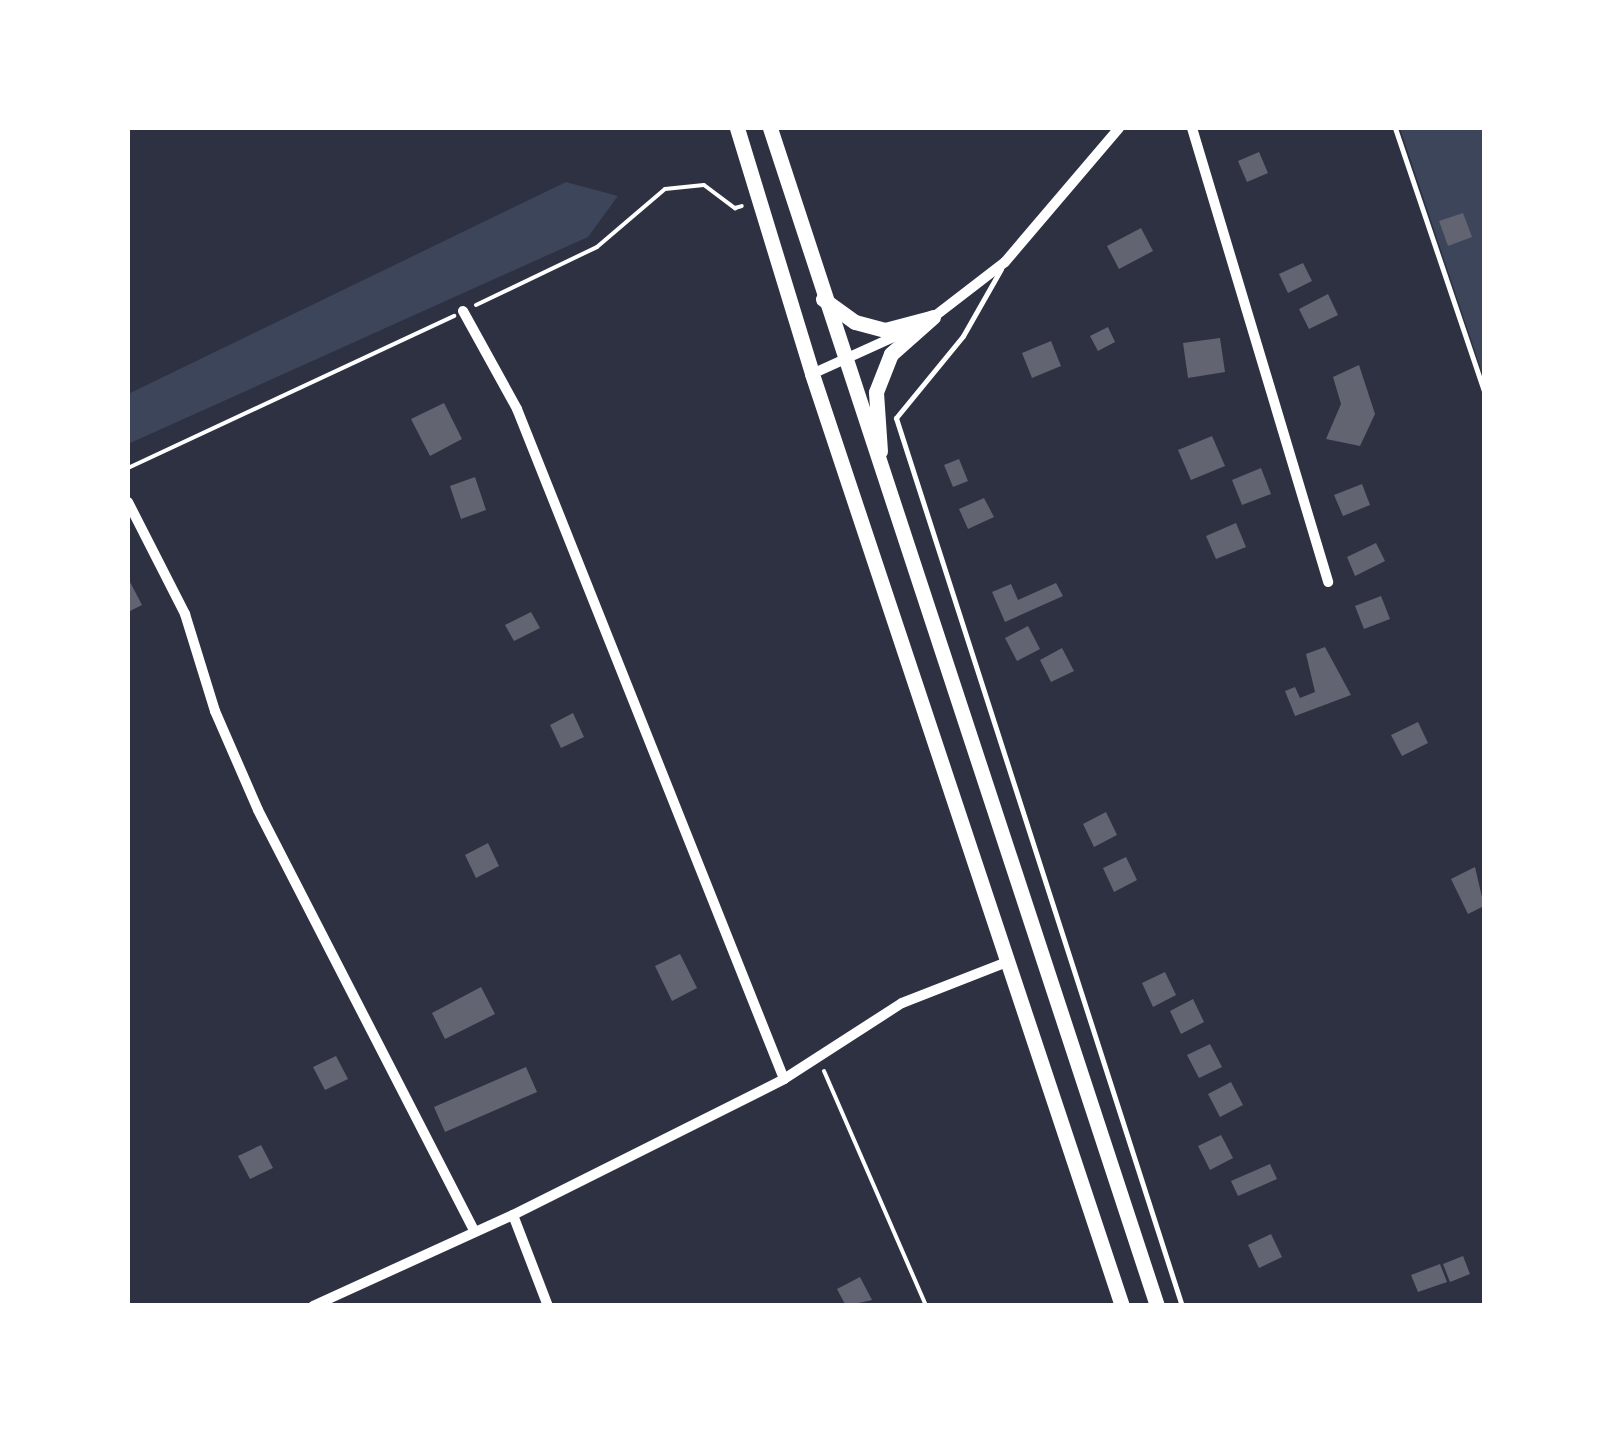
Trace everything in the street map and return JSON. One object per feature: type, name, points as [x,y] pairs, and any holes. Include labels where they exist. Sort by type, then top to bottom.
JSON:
[{"type":"main road","points":[[737,128],[812,374],[1122,1306]]},
{"type":"main road","points":[[770,128],[822,299],[1157,1306]]},
{"type":"main road","points":[[822,299],[855,322],[886,330],[934,317]]},
{"type":"main road","points":[[880,472],[876,392],[890,354],[934,317]]},
{"type":"street","points":[[812,374],[842,356],[934,317],[1005,262],[1119,128]]},
{"type":"street","points":[[1192,128],[1328,582]]},
{"type":"street","points":[[464,311],[517,410],[784,1080]]},
{"type":"street","points":[[128,502],[185,614],[216,711],[258,810],[474,1231]]},
{"type":"street","points":[[313,1306],[512,1216],[784,1080],[902,1003],[1008,962]]},
{"type":"street","points":[[512,1216],[548,1306]]},
{"type":"lane","points":[[1395,128],[1484,390]]},
{"type":"lane","points":[[1005,262],[963,336],[896,418],[1182,1306]]},
{"type":"path","points":[[128,468],[598,247],[665,189],[704,185],[736,208],[758,201]]},
{"type":"path","points":[[818,1058],[926,1306]]},
{"type":"shaded area","points":[[1400,128],[1484,128],[1484,378],[1406,146]]},
{"type":"shaded area","points":[[566,182],[618,196],[588,237],[128,444],[128,394]]},
{"type":"building","points":[[1259,152],[1268,173],[1247,182],[1238,161]]},
{"type":"building","points":[[1463,213],[1472,237],[1448,246],[1439,221]]},
{"type":"building","points":[[1141,228],[1153,251],[1119,269],[1107,246]]},
{"type":"building","points":[[1303,263],[1312,281],[1288,293],[1279,274]]},
{"type":"building","points":[[1328,294],[1338,315],[1309,329],[1299,309]]},
{"type":"building","points":[[1108,327],[1115,342],[1098,351],[1090,336]]},
{"type":"building","points":[[1220,338],[1225,372],[1188,378],[1183,343]]},
{"type":"building","points":[[1051,341],[1061,366],[1032,378],[1022,353]]},
{"type":"building","points":[[1359,365],[1375,414],[1360,446],[1326,439],[1341,404],[1333,377]]},
{"type":"building","points":[[444,403],[462,439],[430,456],[411,419]]},
{"type":"building","points":[[1212,436],[1225,466],[1191,480],[1178,450]]},
{"type":"building","points":[[959,459],[968,481],[953,487],[944,465]]},
{"type":"building","points":[[1261,468],[1271,494],[1242,505],[1232,480]]},
{"type":"building","points":[[475,477],[486,510],[461,519],[450,486]]},
{"type":"building","points":[[1362,484],[1370,505],[1343,516],[1334,495]]},
{"type":"building","points":[[984,498],[994,517],[968,529],[959,509]]},
{"type":"building","points":[[1236,523],[1246,547],[1216,559],[1206,536]]},
{"type":"building","points":[[1376,543],[1385,561],[1355,576],[1347,557]]},
{"type":"building","points":[[128,583],[142,605],[128,612]]},
{"type":"building","points":[[1056,583],[1063,596],[1005,622],[992,592],[1011,584],[1018,600]]},
{"type":"building","points":[[1381,596],[1390,619],[1364,629],[1355,606]]},
{"type":"building","points":[[531,612],[540,628],[514,641],[505,625]]},
{"type":"building","points":[[1028,626],[1040,649],[1017,661],[1005,638]]},
{"type":"building","points":[[1325,647],[1351,695],[1295,716],[1285,691],[1295,687],[1300,698],[1315,692],[1306,654]]},
{"type":"building","points":[[1062,648],[1074,671],[1051,682],[1040,660]]},
{"type":"building","points":[[573,713],[584,737],[561,748],[550,725]]},
{"type":"building","points":[[1418,722],[1428,743],[1402,756],[1391,735]]},
{"type":"building","points":[[1106,812],[1117,835],[1094,847],[1083,824]]},
{"type":"building","points":[[488,843],[499,866],[476,878],[465,855]]},
{"type":"building","points":[[1126,857],[1137,880],[1114,892],[1103,868]]},
{"type":"building","points":[[1475,867],[1484,906],[1468,914],[1451,879]]},
{"type":"building","points":[[680,954],[697,988],[672,1001],[655,966]]},
{"type":"building","points":[[1165,972],[1176,995],[1153,1007],[1142,983]]},
{"type":"building","points":[[481,987],[495,1014],[445,1039],[432,1013]]},
{"type":"building","points":[[1193,999],[1204,1022],[1181,1034],[1170,1011]]},
{"type":"building","points":[[1210,1044],[1222,1067],[1199,1078],[1187,1055]]},
{"type":"building","points":[[336,1056],[348,1079],[325,1090],[313,1067]]},
{"type":"building","points":[[526,1067],[537,1092],[445,1132],[434,1107]]},
{"type":"building","points":[[1231,1082],[1243,1105],[1220,1117],[1208,1094]]},
{"type":"building","points":[[1221,1135],[1233,1158],[1210,1170],[1198,1146]]},
{"type":"building","points":[[261,1145],[273,1168],[250,1179],[238,1156]]},
{"type":"building","points":[[1270,1164],[1277,1179],[1238,1196],[1231,1181]]},
{"type":"building","points":[[1271,1234],[1282,1257],[1259,1268],[1248,1245]]},
{"type":"building","points":[[1463,1256],[1470,1274],[1450,1282],[1443,1264]]},
{"type":"building","points":[[1440,1264],[1447,1282],[1418,1292],[1411,1275]]},
{"type":"building","points":[[860,1277],[872,1300],[846,1306],[837,1289]]}]
